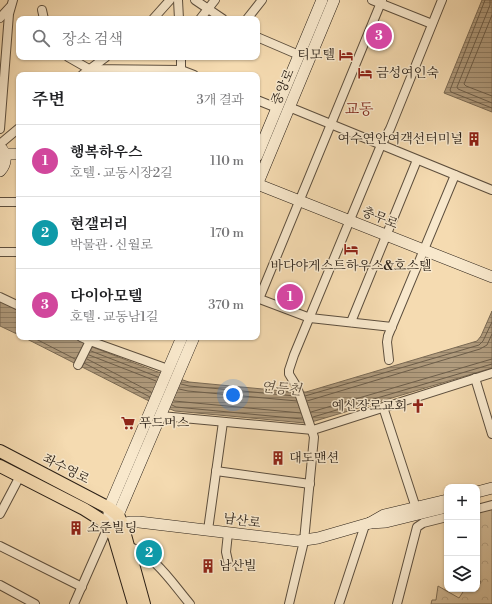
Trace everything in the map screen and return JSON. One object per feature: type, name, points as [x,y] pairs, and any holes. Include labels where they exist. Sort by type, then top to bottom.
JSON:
[{"type":"main road","name":"좌수영로","points":[[0,451],[116,516]]},
{"type":"main road","name":"좌수영로","points":[[0,466],[84,508],[103,521],[108,527]]},
{"type":"main road","points":[[116,516],[128,546],[144,604]]},
{"type":"main road","points":[[108,527],[114,536],[118,547],[134,604]]},
{"type":"street","points":[[156,16],[170,0]]},
{"type":"street","points":[[178,0],[179,16]]},
{"type":"street","points":[[195,0],[218,16]]},
{"type":"street","points":[[202,16],[215,0]]},
{"type":"street","points":[[249,16],[262,0]]},
{"type":"street","points":[[260,149],[322,0]]},
{"type":"street","name":"중앙로","points":[[260,177],[334,0]]},
{"type":"street","points":[[372,0],[381,2],[432,24]]},
{"type":"street","points":[[289,604],[304,541],[314,437],[312,427],[297,387],[290,376],[289,370],[381,145],[390,129],[442,0]]},
{"type":"street","points":[[260,293],[381,2]]},
{"type":"street","points":[[0,18],[12,3]]},
{"type":"street","points":[[0,129],[12,3]]},
{"type":"street","points":[[42,10],[43,16]]},
{"type":"street","points":[[260,38],[299,55]]},
{"type":"street","points":[[72,60],[89,72],[181,72],[181,60]]},
{"type":"street","points":[[89,72],[103,60]]},
{"type":"street","points":[[260,101],[277,108]]},
{"type":"street","points":[[289,108],[492,190]]},
{"type":"street","points":[[2,148],[16,132]]},
{"type":"street","points":[[2,148],[16,153]]},
{"type":"street","points":[[0,171],[5,164],[2,148]]},
{"type":"street","points":[[351,322],[417,160]]},
{"type":"street","points":[[389,360],[387,341],[455,175]]},
{"type":"street","name":"충무로","points":[[260,185],[492,277]]},
{"type":"street","points":[[0,202],[16,202]]},
{"type":"street","points":[[0,252],[16,252]]},
{"type":"street","points":[[0,297],[16,305]]},
{"type":"street","points":[[260,299],[310,318],[392,327]]},
{"type":"street","points":[[78,365],[90,340]]},
{"type":"street","points":[[93,340],[173,371]]},
{"type":"street","points":[[74,604],[108,527],[116,516],[159,411],[173,371],[181,340]]},
{"type":"street","points":[[173,371],[192,340]]},
{"type":"street","points":[[159,411],[223,422],[312,427],[383,407],[492,373]]},
{"type":"street","points":[[475,378],[492,434]]},
{"type":"street","points":[[383,407],[416,508]]},
{"type":"street","points":[[208,530],[223,422]]},
{"type":"street","points":[[216,471],[310,484]]},
{"type":"street","points":[[0,514],[20,476]]},
{"type":"street","points":[[480,491],[492,488]]},
{"type":"street","points":[[480,499],[492,496]]},
{"type":"street","name":"남산로","points":[[367,524],[384,516],[444,501]]},
{"type":"street","points":[[480,508],[492,505]]},
{"type":"street","name":"남산로","points":[[116,516],[139,522],[286,541],[304,541],[367,524],[386,522],[444,508]]},
{"type":"street","points":[[397,604],[416,530],[419,525],[444,518]]},
{"type":"street","points":[[339,604],[367,524]]},
{"type":"street","points":[[228,533],[226,552],[228,561]]},
{"type":"street","points":[[0,546],[82,587]]},
{"type":"street","points":[[128,546],[140,551],[154,563],[190,604]]},
{"type":"street","points":[[0,585],[35,604]]},
{"type":"green space","points":[[492,509],[492,604],[431,604],[432,600],[436,600],[438,586],[444,589],[444,592],[448,592],[459,598],[463,592],[480,592],[480,512]]},
{"type":"water","points":[[482,0],[492,0],[492,112],[444,93]]},
{"type":"water","points":[[0,301],[16,309],[16,334],[0,326]]},
{"type":"water","points":[[492,311],[492,368],[305,423],[175,411],[147,400],[29,340],[79,340],[95,348],[155,371],[189,382],[306,392],[477,341],[481,336]]},
{"type":"place","name":"다이아모텔","points":[[379,36]]},
{"type":"place","name":"티모텔","points":[[346,55]]},
{"type":"place","name":"금성여인숙","points":[[365,73]]},
{"type":"place","name":"여수연안여객선터미널","points":[[474,139]]},
{"type":"place","name":"바다야게스트하우스&호스텔","points":[[351,249]]},
{"type":"place","name":"행복하우스","points":[[290,297]]},
{"type":"place","name":"예신장로교회","points":[[418,406]]},
{"type":"place","name":"푸드머스","points":[[128,423]]},
{"type":"place","name":"대도맨션","points":[[278,458]]},
{"type":"place","name":"소준빌딩","points":[[76,528]]},
{"type":"place","name":"현갤러리","points":[[149,553]]},
{"type":"place","name":"남산빌","points":[[208,566]]},
{"type":"district","name":"교동","points":[[359,109]]},
{"type":"water label","name":"연등천","points":[[281,389]]}]
